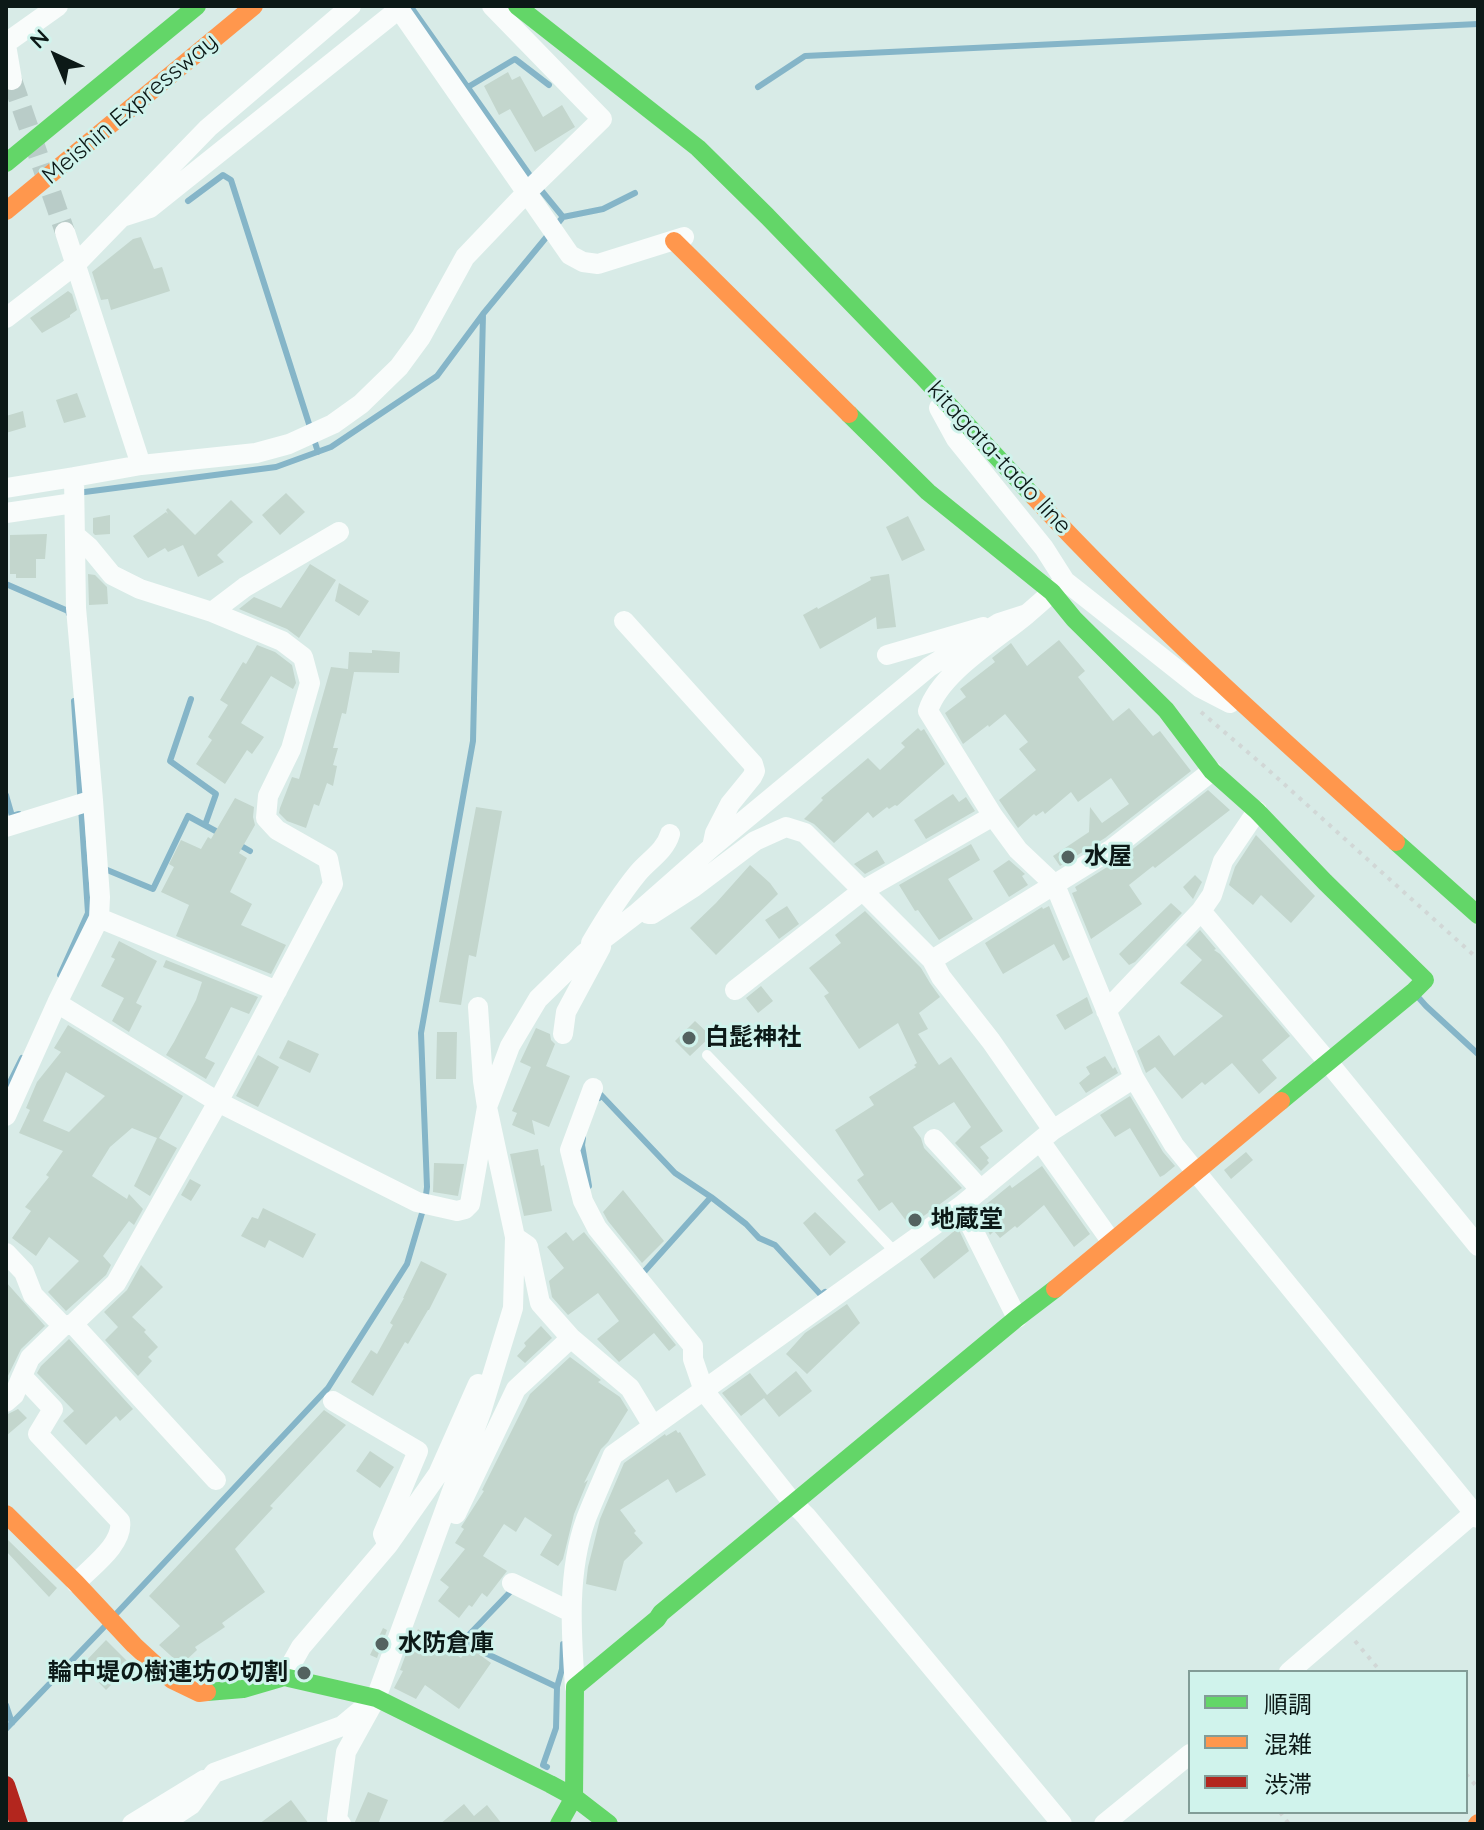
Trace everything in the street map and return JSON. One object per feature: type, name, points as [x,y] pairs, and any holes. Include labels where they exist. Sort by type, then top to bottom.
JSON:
[{"type":"main road","name":"Meishin Expressway","points":[[6,163],[197,6]]},
{"type":"main road","name":"Meishin Expressway","points":[[6,211],[254,6]]},
{"type":"main road","name":"kitagata-tado line","points":[[517,6],[698,148],[922,376],[1075,541],[1255,715],[1478,915]]},
{"type":"main road","points":[[559,1824],[574,1797],[575,1687],[1425,980],[1257,811],[1212,771],[1166,710],[1074,619],[1058,586],[928,492],[680,239]]},
{"type":"main road","points":[[6,1514],[172,1680],[199,1693],[243,1689],[284,1677],[376,1698],[550,1784],[574,1797],[609,1824]]},
{"type":"main road","points":[[6,1785],[19,1824]]},
{"type":"street","points":[[12,80],[6,44],[58,6]]},
{"type":"street","points":[[6,318],[76,264],[208,128],[351,6]]},
{"type":"street","points":[[6,488],[141,465],[256,453],[289,444],[333,424],[361,404],[399,367],[421,337],[465,257],[602,119],[492,6]]},
{"type":"street","points":[[122,217],[150,208],[399,9],[570,255],[583,262],[598,264],[680,239]]},
{"type":"street","points":[[65,232],[141,465]]},
{"type":"street","points":[[922,376],[956,439],[1044,548],[1058,586],[1199,687],[1255,715]]},
{"type":"street","points":[[6,1116],[99,918],[93,800],[76,608],[74,477]]},
{"type":"street","points":[[6,513],[74,503]]},
{"type":"street","points":[[212,612],[245,587],[339,532]]},
{"type":"street","points":[[6,1402],[14,1395],[30,1358],[116,1283],[218,1102],[333,884],[328,859],[277,830],[266,818],[268,796],[291,749],[310,683],[303,657],[282,641],[212,612],[140,589],[112,575],[75,535]]},
{"type":"street","points":[[1058,586],[965,663],[933,697],[928,711],[993,816],[1018,850],[1055,885],[1134,1078],[1174,1145],[1476,1516],[1291,1670]]},
{"type":"street","points":[[887,655],[1027,614]]},
{"type":"street","points":[[624,621],[753,764],[755,771],[730,804],[715,833],[712,847]]},
{"type":"street","points":[[57,1003],[218,1102],[417,1202],[457,1211],[465,1209],[470,1204],[487,1107],[510,1046],[538,999],[585,953],[636,914],[929,667],[999,623]]},
{"type":"street","points":[[932,960],[1112,849],[1212,771]]},
{"type":"street","points":[[6,827],[93,800]]},
{"type":"street","points":[[1106,1011],[1201,911],[1212,895],[1223,861],[1257,811]]},
{"type":"street","points":[[735,990],[862,891],[993,816]]},
{"type":"street","points":[[636,914],[652,914],[755,841],[786,827],[805,833],[932,960],[941,977],[991,1041],[1111,1241]]},
{"type":"street","points":[[585,953],[609,912],[639,872],[667,845],[670,834]]},
{"type":"street","points":[[1201,911],[1478,1246]]},
{"type":"street","points":[[99,918],[277,991]]},
{"type":"street","points":[[563,1034],[566,1012],[607,936]]},
{"type":"street","points":[[341,1824],[337,1819],[346,1752],[376,1698],[481,1412],[513,1308],[515,1237],[487,1107],[478,1007]]},
{"type":"street","points":[[575,1687],[571,1612],[577,1553],[585,1521],[613,1455],[961,1206],[1047,1136],[1134,1078]]},
{"type":"street","points":[[593,1088],[570,1150],[583,1201],[597,1228],[693,1346],[693,1359],[704,1391],[793,1503],[1062,1824]]},
{"type":"street","points":[[934,1139],[981,1190]]},
{"type":"street","points":[[961,1206],[1017,1318]]},
{"type":"street","points":[[515,1237],[528,1246],[540,1303],[571,1338],[630,1388],[653,1426]]},
{"type":"street","points":[[6,1253],[24,1272],[33,1295],[68,1325],[216,1480]]},
{"type":"street","points":[[284,1677],[301,1647],[388,1545],[438,1474],[513,1308]]},
{"type":"street","points":[[437,1534],[455,1517],[516,1389],[571,1338]]},
{"type":"street","points":[[22,1376],[53,1409],[38,1434],[120,1521],[121,1530],[116,1542],[76,1583]]},
{"type":"street","points":[[333,1401],[418,1451],[383,1534],[388,1545]]},
{"type":"street","points":[[512,1583],[571,1612]]},
{"type":"street","points":[[132,1824],[214,1773],[342,1726],[376,1698]]},
{"type":"street","points":[[1104,1824],[1188,1756]]},
{"type":"street","points":[[162,1824],[191,1805],[214,1773]]},
{"type":"lane","points":[[707,1055],[896,1253]]},
{"type":"path","points":[[1195,707],[1478,959]]},
{"type":"path","points":[[1343,1627],[1379,1670]]},
{"type":"building","points":[[508,72],[512,80],[520,76],[543,117],[562,105],[575,127],[535,152],[510,109],[499,115],[484,86]]},
{"type":"building","points":[[141,237],[154,269],[162,267],[170,291],[111,310],[108,299],[101,300],[92,272],[133,239]]},
{"type":"building","points":[[68,291],[77,310],[42,333],[30,318]]},
{"type":"building","points":[[77,393],[86,417],[64,423],[56,400]]},
{"type":"building","points":[[23,411],[26,427],[6,433],[6,416]]},
{"type":"building","points":[[286,493],[305,512],[280,535],[262,515]]},
{"type":"building","points":[[231,500],[253,522],[217,555],[224,562],[198,577],[183,545],[168,552],[165,548],[148,558],[133,536],[166,512],[168,514],[168,508],[195,535]]},
{"type":"building","points":[[110,515],[110,534],[95,535],[93,518]]},
{"type":"building","points":[[908,516],[925,550],[902,561],[886,527]]},
{"type":"building","points":[[47,534],[45,559],[36,559],[36,578],[16,578],[16,574],[10,574],[10,535]]},
{"type":"building","points":[[310,564],[336,580],[299,638],[287,629],[239,609],[254,597],[281,608]]},
{"type":"building","points":[[88,574],[95,575],[107,587],[108,604],[89,605]]},
{"type":"building","points":[[889,574],[896,627],[877,629],[876,617],[820,649],[803,615],[871,580],[870,577]]},
{"type":"building","points":[[339,583],[369,601],[359,616],[335,601]]},
{"type":"building","points":[[1059,640],[1085,671],[1078,677],[1113,721],[1129,708],[1153,736],[1160,731],[1191,771],[1105,838],[1060,866],[1053,856],[1089,832],[1090,807],[1102,823],[1129,804],[1111,778],[1078,802],[1071,792],[1045,814],[1043,811],[1036,816],[1034,814],[1018,828],[999,800],[1036,770],[1019,749],[1028,742],[1005,714],[963,744],[945,713],[966,697],[960,689],[995,662],[992,658],[1011,643],[1027,666]]},
{"type":"building","points":[[257,645],[275,652],[292,665],[296,683],[293,689],[271,676],[241,723],[264,737],[252,754],[247,750],[225,784],[196,764],[212,740],[208,737],[228,705],[220,700]]},
{"type":"building","points":[[372,650],[400,652],[399,673],[354,672],[346,714],[342,713],[333,748],[338,748],[333,765],[337,766],[333,786],[327,783],[319,806],[314,804],[306,828],[287,821],[279,813],[280,808],[292,777],[299,779],[331,667],[348,669],[349,652],[372,653]]},
{"type":"building","points":[[918,728],[921,731],[924,729],[945,764],[897,806],[887,807],[873,818],[868,812],[834,843],[804,819],[823,800],[821,798],[868,758],[880,770],[905,747],[901,743]]},
{"type":"building","points":[[1208,790],[1230,810],[1129,885],[1142,904],[1091,939],[1072,893],[1077,891],[1075,887],[1120,859]]},
{"type":"building","points":[[953,794],[959,802],[966,797],[975,811],[926,839],[914,820]]},
{"type":"building","points":[[235,798],[254,807],[255,825],[239,853],[247,858],[230,892],[252,904],[241,925],[286,945],[271,974],[176,936],[189,905],[161,892],[174,867],[169,864],[181,840],[201,849],[208,837],[211,839]]},
{"type":"building","points":[[476,807],[502,811],[476,957],[469,955],[461,1005],[439,1002]]},
{"type":"building","points":[[1256,835],[1315,896],[1291,923],[1261,895],[1253,905],[1229,885],[1235,867]]},
{"type":"building","points":[[971,844],[980,860],[948,879],[973,919],[939,940],[899,885]]},
{"type":"building","points":[[877,850],[885,863],[865,874],[854,864]]},
{"type":"building","points":[[1009,860],[1025,874],[1022,876],[1028,885],[1009,897],[993,871]]},
{"type":"building","points":[[750,865],[778,894],[716,955],[690,928]]},
{"type":"building","points":[[1195,875],[1202,882],[1193,899],[1183,887]]},
{"type":"building","points":[[1171,903],[1182,913],[1129,965],[1119,954]]},
{"type":"building","points":[[787,906],[799,924],[779,939],[765,920]]},
{"type":"building","points":[[1049,906],[1070,957],[1063,961],[1054,944],[1003,974],[985,943],[1042,907]]},
{"type":"building","points":[[865,911],[921,968],[940,997],[919,1013],[928,1029],[918,1034],[939,1065],[951,1057],[1003,1131],[980,1147],[989,1158],[989,1163],[981,1171],[955,1143],[971,1127],[954,1102],[913,1127],[924,1148],[962,1188],[910,1226],[892,1202],[879,1211],[857,1180],[864,1175],[835,1130],[874,1105],[869,1097],[916,1067],[914,1065],[917,1063],[898,1023],[859,1049],[824,996],[829,993],[809,968],[841,943],[835,935]]},
{"type":"building","points":[[1200,930],[1290,1036],[1262,1060],[1277,1078],[1259,1094],[1232,1063],[1182,1099],[1155,1067],[1146,1073],[1137,1051],[1159,1035],[1174,1056],[1223,1016],[1180,983],[1202,960],[1186,945]]},
{"type":"building","points":[[119,941],[157,961],[136,1003],[142,1006],[129,1032],[112,1021],[124,998],[101,986],[115,959],[111,957]]},
{"type":"building","points":[[166,960],[258,997],[249,1014],[231,1007],[205,1058],[215,1063],[206,1079],[166,1055],[196,1000],[202,982],[163,967]]},
{"type":"building","points":[[761,986],[773,1001],[758,1013],[746,998]]},
{"type":"building","points":[[1087,997],[1093,1013],[1065,1030],[1056,1015]]},
{"type":"building","points":[[695,1021],[711,1036],[690,1056],[675,1041]]},
{"type":"building","points":[[68,1025],[183,1096],[159,1138],[177,1148],[150,1196],[134,1186],[157,1138],[132,1128],[110,1147],[92,1176],[127,1199],[129,1194],[143,1209],[134,1225],[129,1221],[103,1256],[111,1265],[106,1275],[66,1311],[48,1292],[79,1261],[49,1237],[36,1256],[12,1238],[31,1211],[25,1207],[49,1177],[46,1175],[63,1151],[19,1133],[30,1110],[26,1108],[37,1082],[61,1052],[54,1048]],"holes":[[[66,1072],[105,1096],[69,1132],[43,1121]]]},
{"type":"building","points":[[536,1028],[550,1034],[555,1044],[546,1066],[570,1076],[549,1127],[532,1120],[535,1135],[512,1125],[517,1113],[512,1111],[531,1067],[520,1062]]},
{"type":"building","points":[[437,1032],[457,1032],[456,1079],[436,1079]]},
{"type":"building","points":[[288,1040],[319,1054],[310,1073],[279,1058]]},
{"type":"building","points":[[258,1055],[279,1067],[258,1107],[236,1096]]},
{"type":"building","points":[[1105,1056],[1118,1073],[1086,1093],[1079,1083],[1090,1074],[1086,1067]]},
{"type":"building","points":[[1130,1096],[1163,1152],[1175,1166],[1160,1177],[1130,1128],[1115,1137],[1100,1115]]},
{"type":"building","points":[[538,1149],[552,1211],[524,1216],[510,1154]]},
{"type":"building","points":[[1246,1152],[1253,1160],[1231,1179],[1224,1170]]},
{"type":"building","points":[[434,1163],[464,1164],[458,1196],[433,1192]]},
{"type":"building","points":[[1042,1166],[1090,1234],[1074,1247],[1044,1205],[1000,1238],[994,1231],[990,1235],[978,1211],[1010,1185],[1012,1188]]},
{"type":"building","points":[[190,1179],[201,1185],[191,1201],[181,1195]]},
{"type":"building","points":[[623,1190],[664,1241],[642,1263],[603,1212]]},
{"type":"building","points":[[263,1208],[316,1234],[303,1258],[269,1240],[265,1248],[241,1236],[252,1217],[258,1219]]},
{"type":"building","points":[[815,1212],[846,1242],[830,1256],[803,1223]]},
{"type":"building","points":[[958,1228],[969,1251],[934,1279],[920,1259]]},
{"type":"building","points":[[566,1232],[573,1241],[584,1232],[676,1345],[669,1351],[654,1333],[619,1362],[597,1339],[619,1321],[598,1293],[568,1315],[552,1297],[549,1281],[564,1268],[547,1247]]},
{"type":"building","points":[[421,1261],[447,1274],[429,1310],[408,1344],[405,1342],[373,1396],[351,1382],[371,1350],[377,1354]]},
{"type":"building","points":[[141,1265],[163,1287],[132,1317],[158,1347],[148,1357],[152,1361],[138,1376],[105,1340],[118,1327],[104,1312],[127,1290]]},
{"type":"building","points":[[6,1282],[45,1326],[21,1349],[6,1380]]},
{"type":"building","points":[[847,1304],[860,1323],[807,1374],[786,1354],[805,1333]]},
{"type":"building","points":[[541,1326],[552,1338],[525,1363],[517,1356],[526,1346],[524,1343]]},
{"type":"building","points":[[69,1339],[133,1409],[120,1421],[116,1416],[86,1445],[63,1421],[74,1411],[37,1373]]},
{"type":"building","points":[[570,1357],[620,1397],[628,1410],[601,1449],[584,1483],[588,1480],[574,1514],[563,1559],[558,1566],[540,1555],[552,1535],[525,1517],[516,1532],[504,1524],[483,1556],[507,1571],[487,1597],[482,1593],[459,1618],[438,1601],[449,1587],[440,1580],[465,1549],[455,1543],[464,1529],[461,1527],[484,1491],[530,1394]]},
{"type":"building","points":[[796,1371],[812,1391],[779,1417],[764,1398],[741,1416],[722,1393],[750,1373],[767,1395]]},
{"type":"building","points":[[18,1409],[27,1418],[6,1436],[6,1415]]},
{"type":"building","points":[[324,1410],[346,1425],[270,1506],[273,1508],[235,1549],[265,1592],[222,1623],[225,1627],[195,1647],[197,1650],[181,1665],[159,1645],[180,1626],[149,1596]]},
{"type":"building","points":[[676,1430],[706,1475],[676,1493],[668,1479],[620,1510],[643,1543],[624,1561],[616,1591],[586,1584],[600,1519],[624,1463],[665,1434]]},
{"type":"building","points":[[370,1451],[394,1467],[380,1488],[356,1471]]},
{"type":"building","points":[[6,1538],[57,1588],[49,1597],[6,1551]]},
{"type":"building","points":[[383,1628],[387,1630],[377,1658],[370,1655]]},
{"type":"building","points":[[418,1629],[461,1658],[469,1647],[491,1663],[459,1709],[425,1685],[416,1699],[394,1688]]},
{"type":"building","points":[[106,1640],[135,1669],[128,1675],[124,1672],[106,1690],[82,1665]]},
{"type":"building","points":[[368,1792],[388,1800],[378,1824],[354,1824]]},
{"type":"building","points":[[291,1800],[309,1824],[259,1824]]},
{"type":"building","points":[[464,1804],[474,1816],[487,1805],[502,1824],[440,1824]]},
{"type":"waterway","points":[[411,7],[536,184],[563,217]]},
{"type":"waterway","points":[[758,87],[805,56],[1478,24]]},
{"type":"waterway","points":[[468,87],[515,59],[549,85]]},
{"type":"waterway","points":[[188,201],[223,175],[231,180],[318,452]]},
{"type":"waterway","points":[[116,1614],[328,1388],[407,1264],[427,1187],[421,1033],[473,741],[483,314],[563,217],[603,209],[635,193]]},
{"type":"waterway","points":[[77,493],[276,467],[331,447],[437,376],[483,314]]},
{"type":"waterway","points":[[6,584],[69,614]]},
{"type":"waterway","points":[[191,699],[170,761],[216,794],[205,825]]},
{"type":"waterway","points":[[60,975],[88,913],[74,701]]},
{"type":"waterway","points":[[6,795],[12,816],[19,814]]},
{"type":"waterway","points":[[100,867],[153,889],[188,816],[223,835]]},
{"type":"waterway","points":[[236,843],[250,851]]},
{"type":"waterway","points":[[1418,997],[1478,1054]]},
{"type":"waterway","points":[[6,1090],[22,1058]]},
{"type":"waterway","points":[[599,1098],[601,1095],[675,1173],[746,1224],[759,1238],[775,1245],[821,1295],[825,1292]]},
{"type":"waterway","points":[[583,1138],[589,1186]]},
{"type":"waterway","points":[[643,1273],[711,1197]]},
{"type":"waterway","points":[[513,1589],[462,1642],[557,1687]]},
{"type":"waterway","points":[[6,1729],[106,1625]]},
{"type":"waterway","points":[[547,1767],[543,1765],[556,1728],[557,1687],[562,1669],[563,1644]]},
{"type":"waterway","points":[[6,1705],[12,1723]]},
{"type":"tunnel","points":[[12,80],[65,232]]},
{"type":"traffic: fast","points":[[6,163],[197,6]]},
{"type":"traffic: fast","points":[[517,6],[698,148],[922,376],[1034,497]]},
{"type":"traffic: fast","points":[[849,414],[928,492],[1052,592],[1074,619],[1166,710],[1212,771],[1257,811],[1425,980],[1281,1101]]},
{"type":"traffic: fast","points":[[1396,842],[1478,915]]},
{"type":"traffic: fast","points":[[559,1824],[574,1797],[575,1687],[1055,1289]]},
{"type":"traffic: fast","points":[[207,1692],[243,1689],[284,1677],[376,1698],[550,1784],[574,1797],[609,1824]]},
{"type":"traffic: slow","points":[[6,211],[254,6]]},
{"type":"traffic: slow","points":[[674,241],[849,414]]},
{"type":"traffic: slow","points":[[1034,497],[1166,631],[1396,842]]},
{"type":"traffic: slow","points":[[1055,1289],[1281,1101]]},
{"type":"traffic: slow","points":[[6,1514],[172,1680],[199,1693],[207,1692]]},
{"type":"traffic: jam","points":[[6,1785],[19,1824]]},
{"type":"place","name":"水屋","points":[[1068,857]]},
{"type":"place","name":"白髭神社","points":[[689,1038]]},
{"type":"place","name":"地蔵堂","points":[[915,1220]]},
{"type":"place","name":"水防倉庫","points":[[382,1644]]},
{"type":"place","name":"輪中堤の樹連坊の切割","points":[[304,1673]]}]
